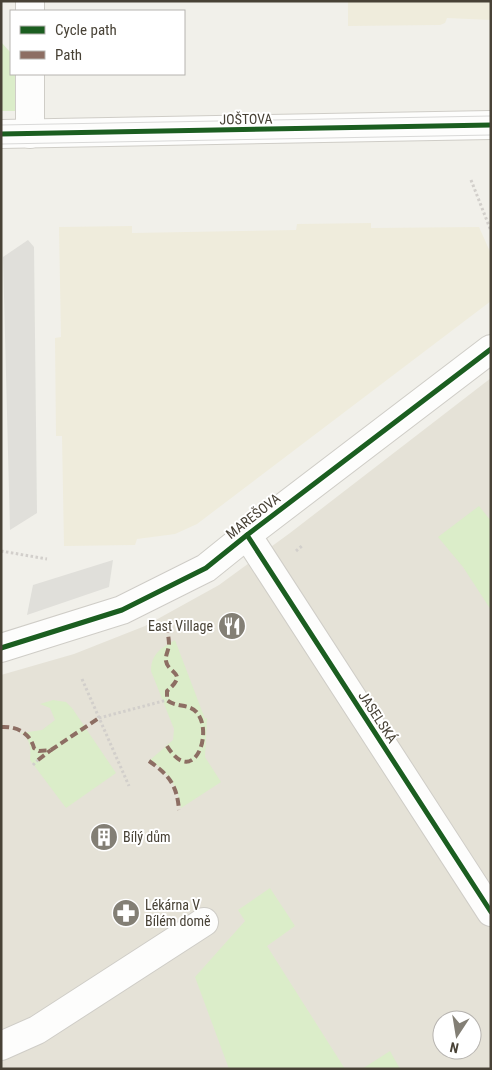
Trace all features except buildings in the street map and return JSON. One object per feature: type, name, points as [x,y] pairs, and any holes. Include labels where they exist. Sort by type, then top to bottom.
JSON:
[{"type":"street","points":[[30,75],[30,134]]},
{"type":"street","name":"JOŠTOVA","points":[[1,134],[491,125]]},
{"type":"street","name":"MAREŠOVA","points":[[1,648],[122,610],[206,568],[491,349]]},
{"type":"street","name":"JASELSKÁ","points":[[247,535],[491,912]]},
{"type":"street","points":[[1,1046],[37,1030],[204,922]]},
{"type":"path","points":[[472,180],[491,231]]},
{"type":"path","points":[[1,551],[47,559]]},
{"type":"path","points":[[82,679],[129,786]]},
{"type":"path","points":[[99,718],[167,700]]},
{"type":"path","points":[[33,765],[38,760]]},
{"type":"shaded area","points":[[348,1],[491,1],[491,20],[447,18],[445,23],[440,25],[348,26]]},
{"type":"shaded area","points":[[371,223],[371,228],[479,227],[491,254],[491,301],[197,524],[175,534],[137,539],[135,545],[64,546],[62,436],[56,436],[55,338],[61,337],[59,227],[132,226],[132,233],[296,230],[297,224]]},
{"type":"shaded area","points":[[28,240],[34,247],[37,513],[10,530],[3,257]]},
{"type":"shaded area","points":[[491,378],[491,1069],[1,1069],[1,675],[74,654],[145,626],[219,585],[290,533]]},
{"type":"shaded area","points":[[113,560],[109,587],[27,615],[33,585]]},
{"type":"green space","points":[[1,42],[10,52],[10,75],[19,75],[20,111],[1,111]]},
{"type":"green space","points":[[479,506],[491,521],[491,610],[463,567],[438,537]]},
{"type":"green space","points":[[175,640],[205,719],[207,718],[205,757],[221,782],[181,808],[175,786],[167,775],[150,760],[173,740],[174,729],[151,671],[151,665],[155,655]]},
{"type":"green space","points":[[53,700],[66,702],[72,708],[116,773],[66,808],[30,760],[30,745],[21,733],[42,730],[55,720],[50,708],[40,704]]},
{"type":"green space","points":[[270,888],[295,926],[267,946],[345,1069],[229,1069],[195,977],[245,921],[238,910]]},
{"type":"green space","points":[[390,1051],[400,1069],[362,1069]]},
{"type":"tram line","points":[[1,125],[491,116]]},
{"type":"tram line","points":[[1,144],[491,135]]},
{"type":"marked path","points":[[167,746],[176,758],[185,762],[192,760],[198,754],[203,734],[202,723],[195,711],[167,700],[167,691],[177,677],[166,661],[169,644],[168,632]]},
{"type":"marked path","points":[[1,727],[22,731],[29,738],[34,748],[39,751],[51,750],[99,718]]},
{"type":"marked path","points":[[38,760],[51,750]]},
{"type":"marked path","points":[[149,761],[171,781],[179,810]]},
{"type":"cycle path","points":[[1,134],[491,125]]},
{"type":"cycle path","points":[[1,648],[122,610],[206,568],[491,349]]},
{"type":"cycle path","points":[[247,535],[491,912]]},
{"type":"place","name":"East Village","points":[[232,626]]},
{"type":"place","name":"Bílý dům","points":[[104,837]]},
{"type":"place","name":"Lékárna V Bílém domě","points":[[126,913]]}]
